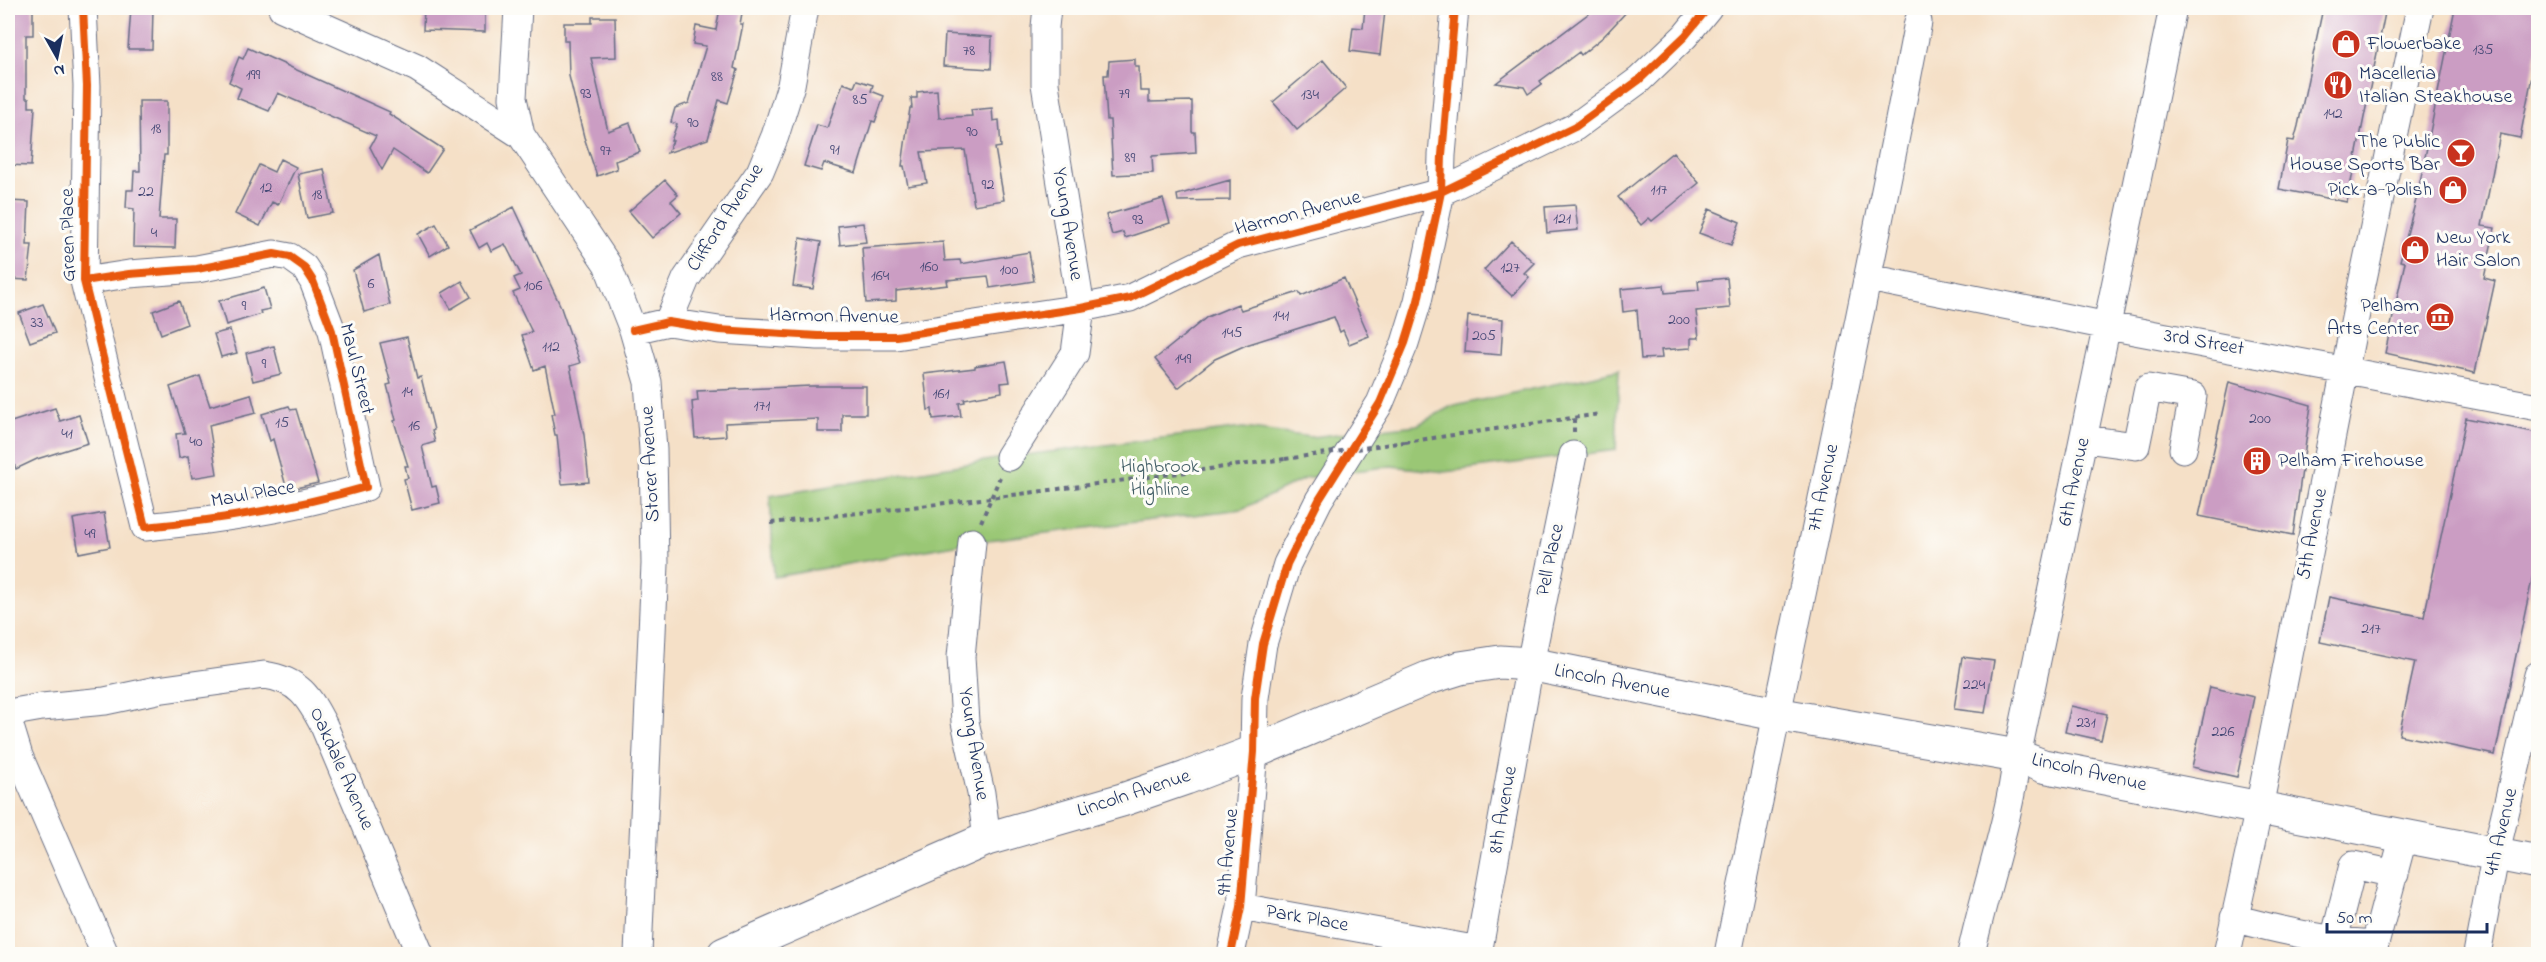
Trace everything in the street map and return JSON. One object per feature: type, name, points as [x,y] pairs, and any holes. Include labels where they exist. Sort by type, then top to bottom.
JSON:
[{"type":"main road","name":"Lincoln Avenue","points":[[724,954],[987,839],[1122,800],[1254,752],[1375,700],[1460,668],[1500,662],[1530,664],[1776,714],[2017,756],[2043,766],[2496,852],[2538,862]]},
{"type":"street","name":"Green Place","points":[[84,8],[87,86],[84,281],[144,527]]},
{"type":"street","points":[[282,8],[417,68],[521,135]]},
{"type":"street","name":"Storer Avenue","points":[[518,8],[513,98],[521,135],[607,264],[633,330],[648,382],[655,564],[638,954]]},
{"type":"street","name":"Clifford Avenue","points":[[668,322],[686,279],[760,172],[775,136],[791,85],[805,8]]},
{"type":"street","name":"Young Avenue","points":[[1009,457],[1075,353],[1081,308],[1045,84],[1047,8]]},
{"type":"street","name":"9th Avenue","points":[[1231,954],[1241,907],[1254,752],[1255,698],[1263,644],[1287,564],[1318,500],[1380,403],[1405,343],[1418,301],[1441,192],[1442,155],[1455,8]]},
{"type":"street","name":"Harmon Avenue","points":[[633,330],[668,322],[719,330],[818,336],[896,336],[1081,308],[1130,298],[1238,245],[1441,192],[1575,127],[1639,80],[1685,36],[1708,8]]},
{"type":"street","name":"6th Avenue","points":[[1971,954],[2012,796],[2017,756],[2085,439],[2173,8]]},
{"type":"street","name":"5th Avenue","points":[[2227,954],[2259,808],[2420,8]]},
{"type":"street","name":"7th Avenue","points":[[1728,954],[1776,714],[1869,278],[1918,22]]},
{"type":"street","name":"Maul Street","points":[[84,281],[129,274],[197,269],[274,254],[290,257],[304,267],[314,281],[332,332],[366,487]]},
{"type":"street","name":"3rd Street","points":[[1869,278],[2108,326],[2346,369],[2538,407]]},
{"type":"street","points":[[2085,439],[2136,447],[2148,388],[2193,396],[2182,449]]},
{"type":"street","name":"Pell Place","points":[[1530,664],[1573,455]]},
{"type":"street","name":"Maul Place","points":[[144,527],[197,522],[322,500],[366,487]]},
{"type":"street","name":"Young Avenue","points":[[972,542],[961,657],[965,722],[981,793],[987,839]]},
{"type":"street","name":"8th Avenue","points":[[1479,952],[1530,664]]},
{"type":"street","name":"Oakdale Avenue","points":[[8,713],[105,701],[157,690],[264,675],[281,677],[309,698],[324,726],[420,954]]},
{"type":"street","name":"4th Avenue","points":[[2476,954],[2496,852],[2538,675]]},
{"type":"street","points":[[8,720],[19,756],[105,954]]},
{"type":"street","points":[[2234,918],[2279,930],[2334,940],[2375,944],[2404,835]]},
{"type":"street","points":[[2334,940],[2353,865],[2395,874]]},
{"type":"street","name":"Park Place","points":[[1241,907],[1479,952]]},
{"type":"path","points":[[771,523],[990,498],[1600,414]]},
{"type":"path","points":[[972,542],[1009,457]]},
{"type":"green space","name":"Highbrook Highline","points":[[1619,370],[1616,450],[1445,472],[1391,466],[1306,478],[1242,509],[972,542],[774,577],[770,496],[1009,457],[1243,428],[1311,437],[1417,425],[1450,407]]},
{"type":"building","points":[[8,8],[33,8],[33,35],[26,35],[26,98],[29,98],[29,107],[35,107],[31,166],[8,165]]},
{"type":"building","points":[[131,8],[153,8],[152,49],[128,49]]},
{"type":"building","points":[[424,8],[485,8],[485,32],[423,30]]},
{"type":"building","points":[[720,8],[742,13],[740,24],[743,24],[734,68],[738,70],[728,103],[719,100],[708,139],[667,153],[677,124],[671,122],[675,108],[689,103],[706,46],[693,44],[696,26],[716,30]]},
{"type":"building","points":[[1365,8],[1385,11],[1380,55],[1350,51],[1353,27],[1363,28]]},
{"type":"building","points":[[1596,8],[1630,8],[1603,37],[1581,55],[1579,52],[1540,81],[1542,84],[1528,94],[1524,87],[1496,83]]},
{"type":"building","points":[[2323,8],[2386,8],[2347,202],[2279,189],[2288,140],[2294,141],[2298,126]]},
{"type":"building","points":[[2455,8],[2538,8],[2538,45],[2520,138],[2500,134],[2482,226],[2495,228],[2484,278],[2495,281],[2475,373],[2385,353],[2405,262],[2400,261],[2418,192]]},
{"type":"building","points":[[592,17],[615,17],[616,57],[591,58],[608,131],[630,123],[640,152],[615,161],[617,169],[597,176],[584,137],[569,76],[568,41],[564,41],[564,23],[592,23]]},
{"type":"building","points":[[945,34],[992,37],[991,69],[943,66]]},
{"type":"building","points":[[248,48],[390,112],[389,114],[443,149],[427,173],[393,150],[382,170],[370,147],[376,136],[278,93],[269,111],[237,98],[241,88],[229,82],[239,57],[243,59]]},
{"type":"building","points":[[1135,59],[1135,67],[1139,67],[1140,91],[1149,91],[1149,102],[1192,101],[1192,132],[1195,132],[1196,153],[1152,156],[1153,173],[1113,175],[1110,120],[1107,120],[1104,75],[1108,75],[1109,61]]},
{"type":"building","points":[[1323,60],[1346,88],[1297,130],[1273,102]]},
{"type":"building","points":[[857,80],[873,85],[871,91],[884,96],[875,122],[872,121],[856,173],[824,163],[821,171],[804,166],[817,125],[827,128],[843,83],[854,87]]},
{"type":"building","points":[[937,90],[939,118],[972,116],[971,110],[992,108],[993,121],[999,120],[1001,147],[995,148],[1004,200],[974,205],[965,150],[921,152],[927,183],[908,186],[904,166],[902,166],[910,108],[912,108],[911,98],[917,98],[917,92]]},
{"type":"building","points":[[139,101],[167,101],[167,155],[164,155],[159,219],[176,219],[175,248],[133,247],[134,209],[126,208],[127,190],[133,190],[134,171],[140,171]]},
{"type":"building","points":[[1673,152],[1699,183],[1652,221],[1649,218],[1641,225],[1618,197]]},
{"type":"building","points":[[280,159],[296,167],[278,205],[272,202],[260,226],[235,214],[259,165],[274,172]]},
{"type":"building","points":[[324,169],[333,213],[307,218],[298,174]]},
{"type":"building","points":[[665,180],[678,195],[671,201],[681,213],[652,238],[629,211]]},
{"type":"building","points":[[1230,180],[1230,200],[1178,201],[1177,195]]},
{"type":"building","points":[[1163,199],[1170,223],[1125,238],[1123,232],[1112,235],[1106,215]]},
{"type":"building","points":[[8,201],[29,202],[27,245],[32,245],[28,280],[10,279],[11,273],[8,273]]},
{"type":"building","points":[[1575,205],[1578,230],[1547,233],[1545,207]]},
{"type":"building","points":[[514,207],[560,305],[580,363],[570,366],[584,435],[589,482],[562,484],[557,435],[555,435],[551,414],[555,414],[545,366],[534,370],[522,335],[532,332],[513,293],[520,290],[514,278],[521,275],[505,244],[491,251],[487,243],[479,248],[470,230]]},
{"type":"building","points":[[1709,209],[1740,222],[1731,245],[1699,233]]},
{"type":"building","points":[[863,223],[866,242],[840,245],[838,226]]},
{"type":"building","points":[[436,224],[448,245],[430,256],[418,234]]},
{"type":"building","points":[[800,238],[821,242],[813,289],[793,286]]},
{"type":"building","points":[[1511,241],[1534,263],[1524,273],[1529,277],[1512,296],[1484,270]]},
{"type":"building","points":[[943,242],[945,261],[960,260],[961,264],[1029,252],[1034,281],[990,288],[988,276],[947,280],[948,285],[896,291],[896,301],[866,303],[862,248]]},
{"type":"building","points":[[379,255],[390,305],[364,312],[353,270]]},
{"type":"building","points":[[1344,278],[1369,336],[1349,344],[1343,330],[1340,332],[1334,317],[1246,345],[1215,359],[1178,388],[1155,359],[1207,317],[1238,304],[1241,310],[1299,292],[1301,296]]},
{"type":"building","points":[[1727,278],[1730,308],[1696,311],[1699,338],[1691,338],[1691,348],[1661,350],[1662,358],[1641,359],[1637,310],[1623,312],[1621,289],[1664,285],[1665,293],[1699,290],[1698,281]]},
{"type":"building","points":[[462,281],[471,297],[451,309],[442,293]]},
{"type":"building","points":[[264,288],[270,309],[226,325],[219,301]]},
{"type":"building","points":[[179,301],[187,324],[161,334],[153,311]]},
{"type":"building","points":[[43,304],[55,333],[30,342],[19,313]]},
{"type":"building","points":[[1468,316],[1503,319],[1501,355],[1465,352]]},
{"type":"building","points":[[230,330],[237,353],[221,357],[214,334]]},
{"type":"building","points":[[407,337],[417,378],[421,377],[434,430],[432,431],[435,442],[422,446],[432,487],[436,486],[440,503],[412,510],[404,479],[408,478],[405,466],[408,466],[394,421],[396,420],[387,385],[391,384],[380,343]]},
{"type":"building","points":[[274,346],[281,374],[253,381],[246,353]]},
{"type":"building","points":[[1006,361],[1010,382],[1001,383],[1002,392],[964,399],[965,402],[959,403],[961,416],[933,419],[932,409],[928,410],[924,374],[975,368],[975,366]]},
{"type":"building","points":[[200,376],[210,406],[251,394],[256,413],[209,425],[217,474],[192,478],[188,456],[179,458],[176,434],[185,433],[170,387]]},
{"type":"building","name":"Pelham Firehouse","points":[[2229,382],[2311,405],[2293,535],[2199,516]]},
{"type":"building","points":[[866,386],[866,414],[842,414],[842,432],[818,432],[818,419],[725,423],[726,436],[695,438],[692,402],[698,401],[697,391]]},
{"type":"building","points":[[289,406],[291,410],[296,409],[318,483],[287,490],[273,439],[270,441],[262,414]]},
{"type":"building","points":[[55,408],[60,421],[79,415],[88,443],[37,459],[16,469],[8,448],[8,423]]},
{"type":"building","points":[[2466,418],[2538,433],[2538,551],[2495,755],[2399,735],[2415,662],[2320,642],[2329,597],[2424,617]]},
{"type":"building","points":[[104,513],[110,547],[79,553],[73,519]]},
{"type":"building","points":[[1962,657],[1994,661],[1985,713],[1954,709]]},
{"type":"building","points":[[2210,687],[2254,697],[2237,777],[2192,767]]},
{"type":"building","points":[[2071,706],[2107,714],[2101,740],[2065,732]]},
{"type":"cycle path","points":[[83,8],[87,86],[84,281],[145,527],[256,512],[366,487],[332,331],[313,281],[304,267],[290,257],[274,254],[197,269],[129,274],[84,281]]},
{"type":"cycle path","points":[[1231,954],[1241,907],[1254,752],[1255,698],[1263,644],[1287,564],[1319,500],[1380,403],[1405,343],[1418,301],[1441,192],[1442,155],[1455,8]]},
{"type":"cycle path","points":[[633,330],[668,322],[719,330],[818,336],[896,336],[1081,308],[1130,298],[1238,245],[1441,192],[1575,127],[1639,80],[1685,36],[1708,8]]},
{"type":"place","name":"Flowerbake","points":[[2346,44]]},
{"type":"place","name":"Macelleria Italian Steakhouse","points":[[2338,85]]},
{"type":"place","name":"The Public House Sports Bar","points":[[2461,153]]},
{"type":"place","name":"Pick-a-Polish","points":[[2453,190]]},
{"type":"place","name":"New York Hair Salon","points":[[2415,250]]},
{"type":"place","name":"Pelham Arts Center","points":[[2440,317]]},
{"type":"place","name":"Pelham Firehouse","points":[[2257,461]]}]
